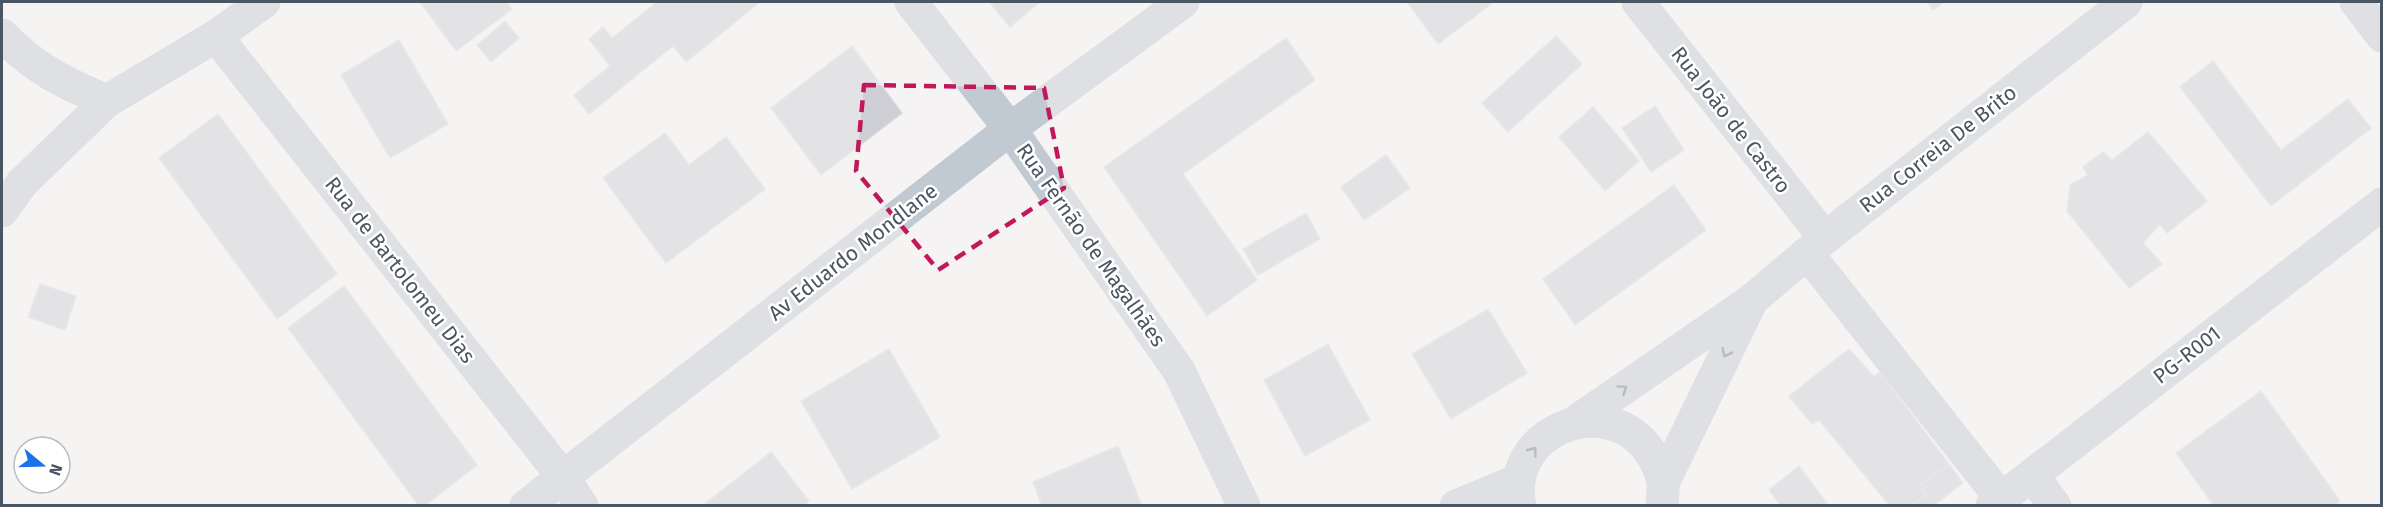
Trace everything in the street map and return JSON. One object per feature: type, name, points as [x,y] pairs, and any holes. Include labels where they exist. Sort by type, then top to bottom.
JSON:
[{"type":"street","points":[[2,211],[22,183],[107,101],[216,36],[264,2]]},
{"type":"street","name":"Rua Fernão de Magalhães","points":[[911,2],[1010,129],[1179,370],[1244,506]]},
{"type":"street","name":"Av Eduardo Mondlane","points":[[526,506],[1010,129],[1183,2]]},
{"type":"street","name":"Rua João de Castro","points":[[1638,2],[1816,246],[1996,502]]},
{"type":"street","name":"Rua Correia De Brito","points":[[1519,493],[1526,460],[1538,443],[1555,430],[1575,422],[1752,300],[1816,246],[2126,2]]},
{"type":"street","points":[[2355,2],[2382,36]]},
{"type":"street","points":[[2,35],[34,64],[64,84],[107,101]]},
{"type":"street","name":"Rua de Bartolomeu Dias","points":[[216,36],[563,477],[582,506]]},
{"type":"street","name":"PG-R001","points":[[1996,502],[2382,204]]},
{"type":"street","points":[[1663,494],[1752,300]]},
{"type":"street","points":[[1575,422],[1598,420],[1621,426],[1641,440],[1655,460],[1663,494]]},
{"type":"street","points":[[2032,475],[2055,506]]},
{"type":"street","points":[[1456,506],[1519,493]]},
{"type":"highlighted area","points":[[864,85],[1044,88],[1064,188],[938,270],[856,171]]},
{"type":"building","points":[[420,2],[507,2],[512,9],[456,51]]},
{"type":"building","points":[[657,2],[760,2],[686,62],[673,46],[589,114],[574,95],[610,66],[589,39],[603,27],[612,38]]},
{"type":"building","points":[[989,2],[1040,2],[1010,27]]},
{"type":"building","points":[[1407,2],[1494,2],[1438,44]]},
{"type":"building","points":[[1927,2],[1944,2],[1933,10]]},
{"type":"building","points":[[505,21],[519,38],[491,62],[477,45]]},
{"type":"building","points":[[1556,36],[1582,64],[1508,132],[1482,103]]},
{"type":"building","points":[[1286,38],[1315,80],[1183,174],[1257,280],[1207,316],[1104,167]]},
{"type":"building","points":[[399,40],[448,124],[390,158],[341,75]]},
{"type":"building","points":[[852,46],[902,113],[821,175],[771,108]]},
{"type":"building","points":[[2213,61],[2281,150],[2348,99],[2371,128],[2271,206],[2180,87]]},
{"type":"building","points":[[1655,106],[1684,150],[1651,172],[1622,128]]},
{"type":"building","points":[[1593,107],[1639,161],[1605,191],[1559,137]]},
{"type":"building","points":[[218,114],[337,274],[277,319],[159,158]]},
{"type":"building","points":[[2148,132],[2207,201],[2167,233],[2160,224],[2143,243],[2162,264],[2129,288],[2067,211],[2070,185],[2088,175],[2083,167],[2103,152],[2112,160]]},
{"type":"building","points":[[665,133],[689,165],[726,137],[765,189],[666,263],[603,178]]},
{"type":"building","points":[[1386,155],[1410,188],[1364,220],[1341,187]]},
{"type":"building","points":[[1674,185],[1706,230],[1575,325],[1543,279]]},
{"type":"building","points":[[1306,213],[1320,239],[1258,275],[1243,249]]},
{"type":"building","points":[[40,284],[76,296],[65,330],[28,317]]},
{"type":"building","points":[[344,286],[477,465],[424,506],[419,506],[288,328]]},
{"type":"building","points":[[1488,309],[1527,373],[1451,419],[1412,354]]},
{"type":"building","points":[[1328,344],[1370,420],[1305,456],[1264,380]]},
{"type":"building","points":[[889,349],[940,437],[852,489],[801,401]]},
{"type":"building","points":[[1849,349],[1874,377],[1880,372],[1949,464],[1919,486],[1926,495],[1911,506],[1890,506],[1819,420],[1812,424],[1789,396]]},
{"type":"building","points":[[2261,391],[2340,501],[2334,506],[2214,506],[2176,453]]},
{"type":"building","points":[[1118,446],[1142,506],[1042,506],[1033,482]]},
{"type":"building","points":[[771,452],[809,501],[804,506],[702,506]]},
{"type":"building","points":[[1949,464],[1963,483],[1933,506],[1911,506],[1926,495],[1919,486]]},
{"type":"building","points":[[1799,466],[1829,506],[1781,506],[1769,490]]}]
